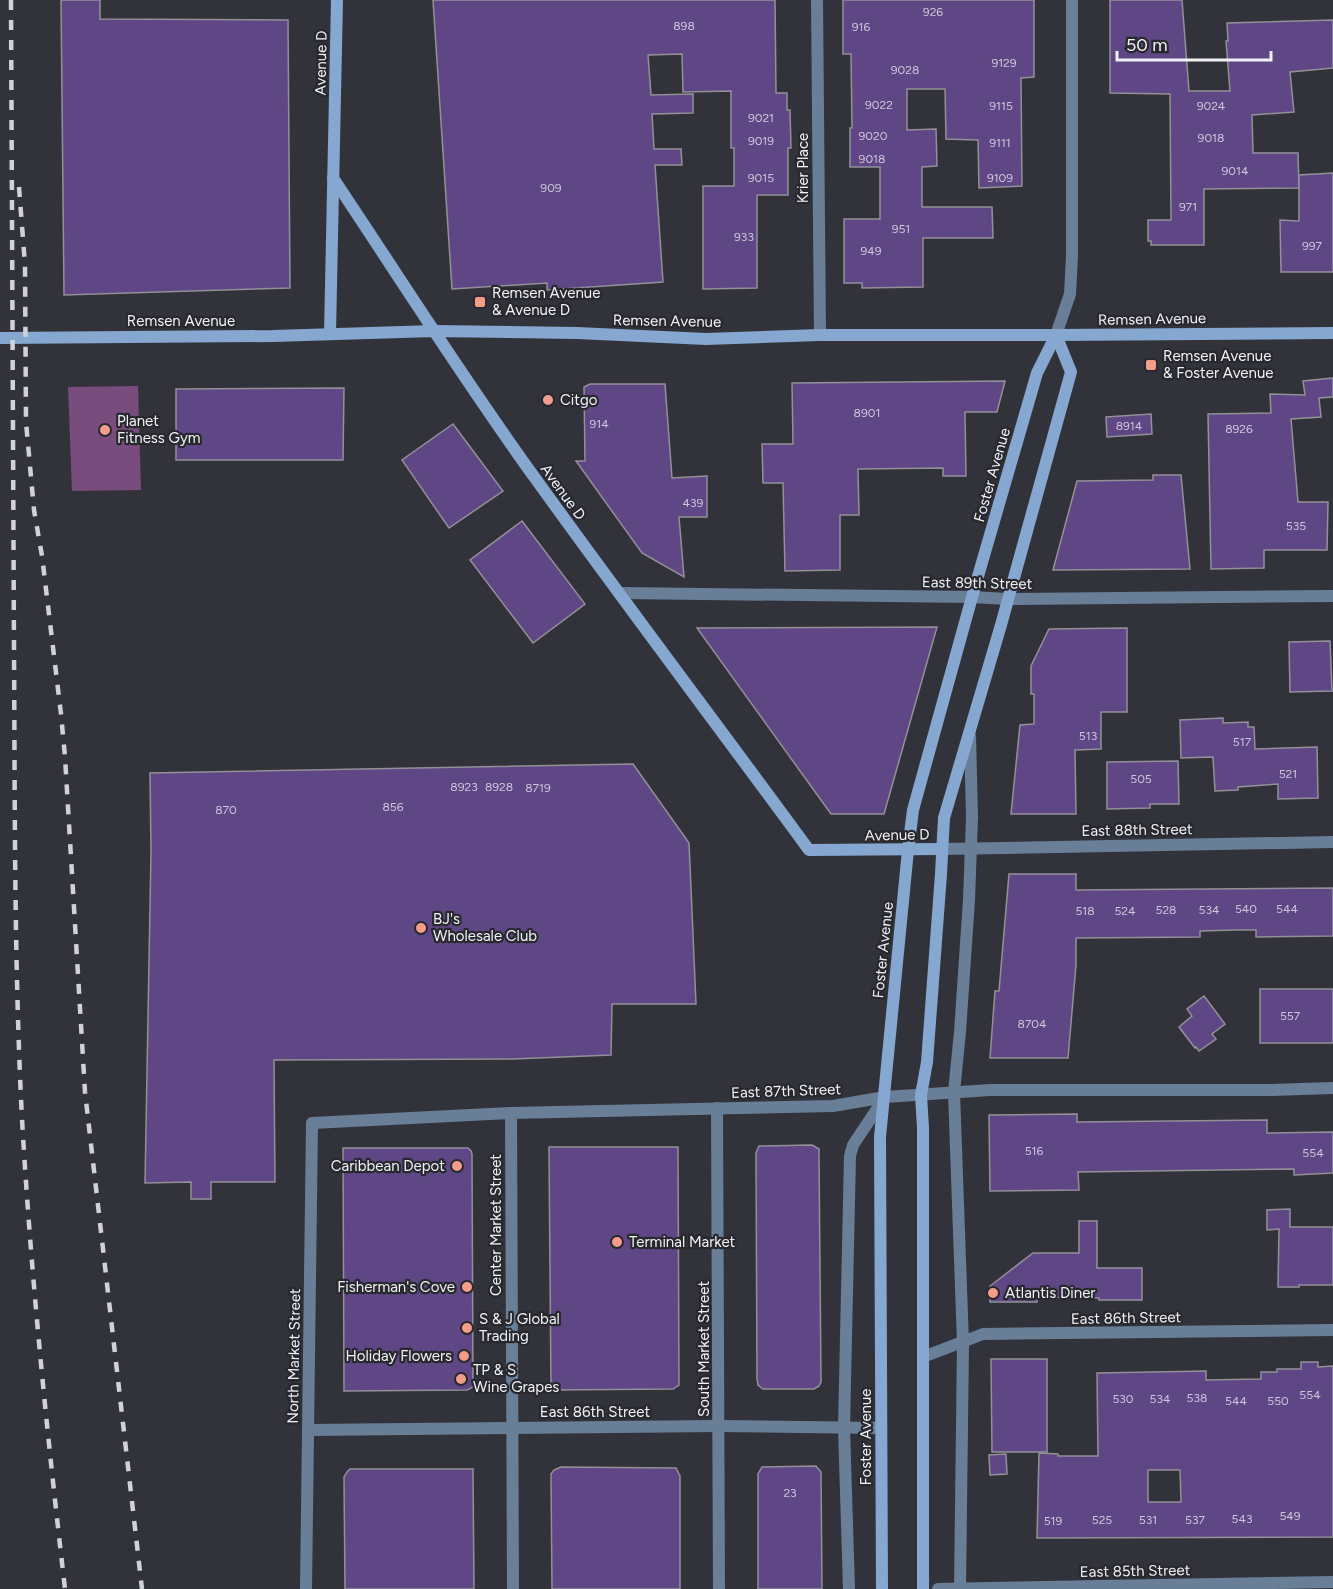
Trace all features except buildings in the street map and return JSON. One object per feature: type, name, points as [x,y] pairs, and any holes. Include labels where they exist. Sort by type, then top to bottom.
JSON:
[{"type":"main road","name":"Avenue D","points":[[337,0],[333,178],[534,478],[809,850],[942,849]]},
{"type":"main road","points":[[330,333],[333,178]]},
{"type":"main road","name":"Remsen Avenue","points":[[0,338],[273,336],[434,331],[577,333],[706,339],[820,335],[1333,333]]},
{"type":"main road","points":[[923,1589],[923,1128],[921,1095],[927,1062],[944,818],[1001,626],[1071,372],[1056,335]]},
{"type":"main road","name":"Foster Avenue","points":[[882,1589],[880,1137],[913,810],[1037,373],[1056,335]]},
{"type":"street","name":"Krier Place","points":[[817,0],[820,335]]},
{"type":"street","name":"Foster Avenue","points":[[1056,335],[1070,294],[1072,256],[1072,0]]},
{"type":"street","name":"East 89th Street","points":[[620,593],[1007,599],[1333,596]]},
{"type":"street","points":[[960,1589],[963,1343],[954,1092],[960,1032],[971,848],[969,730]]},
{"type":"street","name":"East 88th Street","points":[[942,849],[1333,842]]},
{"type":"street","name":"East 87th Street","points":[[312,1123],[511,1113],[833,1106],[885,1097],[990,1090],[1333,1088]]},
{"type":"street","points":[[849,1589],[844,1428],[850,1156],[853,1145],[885,1097]]},
{"type":"street","name":"South Market Street","points":[[717,1108],[719,1589]]},
{"type":"street","name":"Center Market Street","points":[[511,1113],[513,1589]]},
{"type":"street","name":"North Market Street","points":[[306,1589],[312,1123]]},
{"type":"street","name":"East 86th Street","points":[[923,1357],[984,1334],[1333,1330]]},
{"type":"street","name":"East 86th Street","points":[[308,1430],[719,1426],[881,1428]]},
{"type":"street","name":"East 85th Street","points":[[938,1589],[1333,1582]]},
{"type":"shaded area","name":"Planet Fitness Gym","points":[[138,386],[141,490],[72,491],[68,387]]},
{"type":"railway","points":[[11,0],[15,825],[19,1060],[35,1296],[65,1589]]},
{"type":"railway","points":[[19,187],[25,265],[26,422],[34,510],[42,556],[65,757],[85,1092],[142,1589]]},
{"type":"place","name":"Remsen Avenue & Avenue D","points":[[480,302]]},
{"type":"place","name":"Remsen Avenue & Foster Avenue","points":[[1151,365]]},
{"type":"place","name":"Citgo","points":[[548,400]]},
{"type":"place","name":"Planet Fitness Gym","points":[[105,430]]},
{"type":"place","name":"BJ's Wholesale Club","points":[[421,928]]},
{"type":"place","name":"Caribbean Depot","points":[[457,1166]]},
{"type":"place","name":"Terminal Market","points":[[617,1242]]},
{"type":"place","name":"Fisherman's Cove","points":[[467,1287]]},
{"type":"place","name":"Atlantis Diner","points":[[993,1293]]},
{"type":"place","name":"S & J Global Trading","points":[[467,1328]]},
{"type":"place","name":"Holiday Flowers","points":[[464,1356]]},
{"type":"place","name":"TP & S Wine Grapes","points":[[461,1379]]}]
